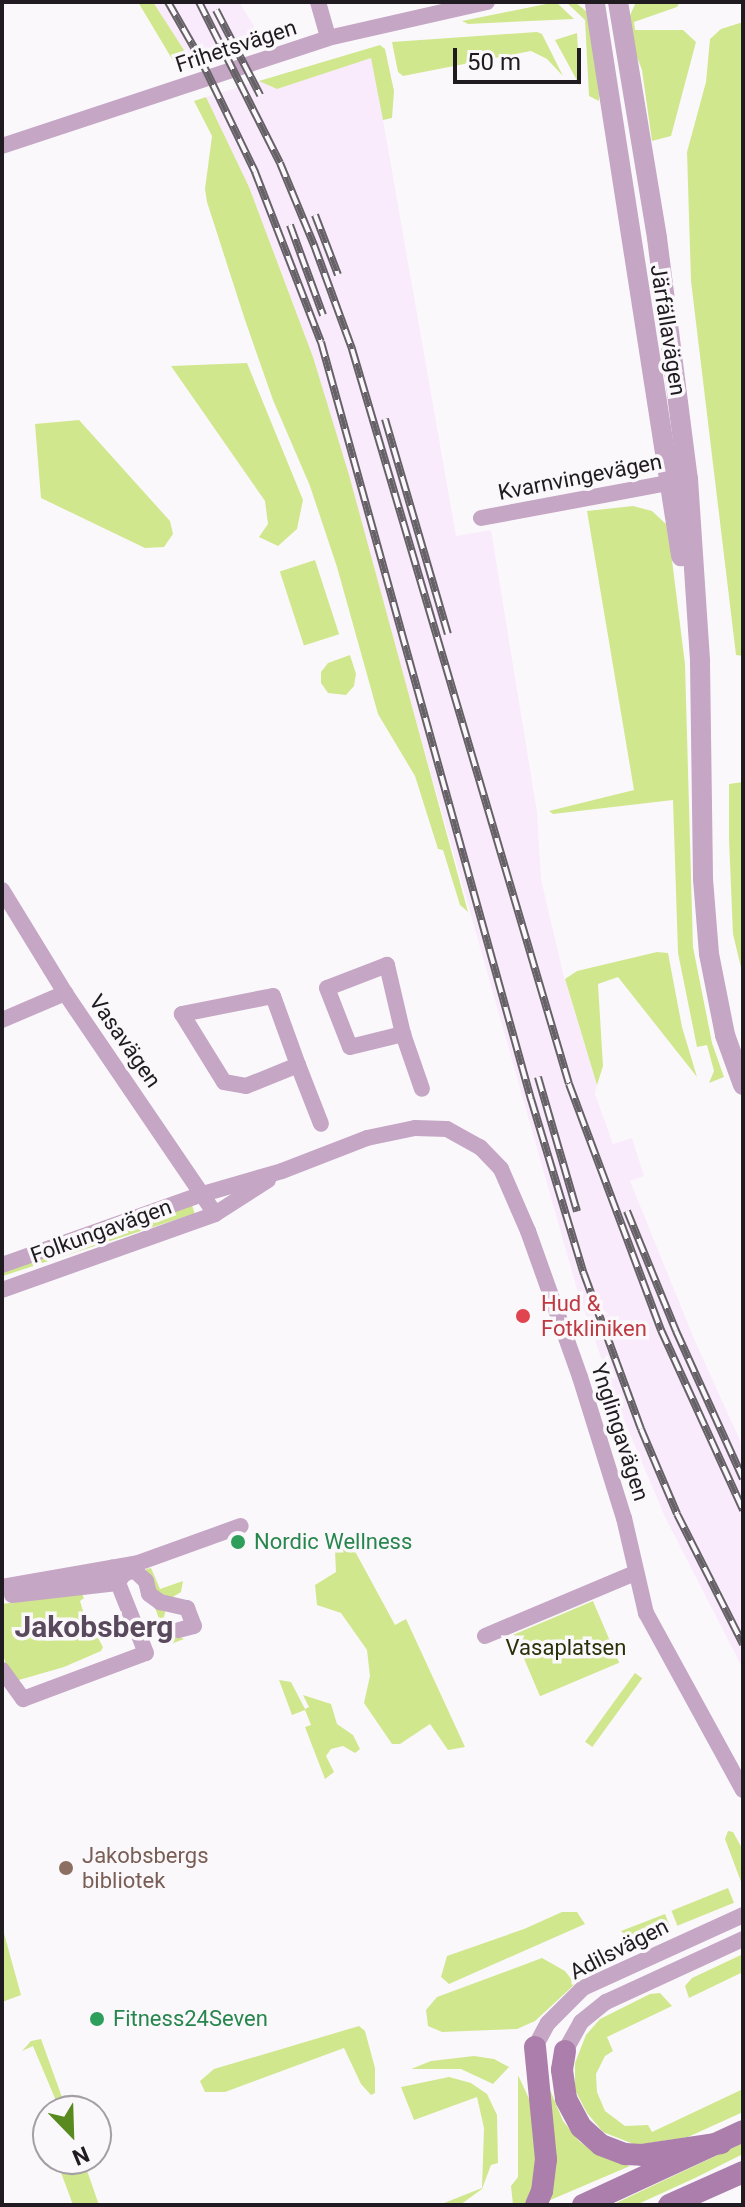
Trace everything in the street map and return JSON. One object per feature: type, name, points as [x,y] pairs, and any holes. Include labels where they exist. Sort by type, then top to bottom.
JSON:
[{"type":"main road","points":[[535,2047],[546,2159],[545,2179],[536,2205]]},
{"type":"main road","points":[[565,2051],[562,2070],[566,2099],[581,2127],[601,2145],[625,2154],[642,2155],[721,2143]]},
{"type":"main road","points":[[583,2205],[743,2131]]},
{"type":"main road","points":[[669,2205],[739,2174]]},
{"type":"main road","points":[[687,2205],[739,2174]]},
{"type":"street","points":[[318,2],[328,38]]},
{"type":"street","name":"Frihetsvägen","points":[[2,146],[328,38],[487,2]]},
{"type":"street","name":"Järfällavägen","points":[[605,2],[657,238],[678,481],[700,662],[703,879],[709,954],[725,1035],[743,1085]]},
{"type":"street","name":"Kvarnvingevägen","points":[[481,518],[678,481]]},
{"type":"street","name":"Vasavägen","points":[[2,890],[65,993],[215,1214]]},
{"type":"street","points":[[403,1034],[350,1047],[327,988],[387,965],[403,1034],[422,1089]]},
{"type":"street","points":[[2,1020],[65,993]]},
{"type":"street","points":[[298,1065],[246,1086],[224,1082],[184,1023],[182,1014],[273,996],[321,1124]]},
{"type":"street","name":"Ynglingavägen","points":[[203,1194],[282,1171],[367,1138],[415,1128],[447,1129],[480,1147],[501,1169],[528,1231],[580,1377],[622,1509],[635,1573],[652,1628],[702,1711],[743,1790]]},
{"type":"street","name":"Ynglingavägen","points":[[215,1214],[282,1171]]},
{"type":"street","name":"Folkungavägen","points":[[2,1265],[203,1194]]},
{"type":"street","name":"Folkungavägen","points":[[2,1290],[215,1214]]},
{"type":"street","points":[[2,1587],[114,1576],[138,1563],[241,1526]]},
{"type":"street","points":[[2,1596],[134,1570],[146,1581],[149,1594],[160,1602],[187,1608],[194,1626],[179,1630]]},
{"type":"street","points":[[485,1636],[635,1573]]},
{"type":"street","points":[[2,1670],[23,1699],[146,1653],[114,1576]]},
{"type":"street","name":"Adilsvägen","points":[[535,2047],[548,2023],[583,1988],[743,1915]]},
{"type":"street","name":"Adilsvägen","points":[[565,2051],[581,2022],[606,2002],[743,1939]]},
{"type":"shaded area","points":[[153,2],[239,2],[254,26],[249,47],[193,64]]},
{"type":"shaded area","points":[[372,57],[456,536],[491,530],[537,812],[541,879],[564,977],[597,1085],[595,1094],[613,1144],[632,1138],[644,1176],[630,1181],[695,1341],[743,1447],[743,1669],[665,1517],[619,1408],[578,1293],[313,357],[249,187],[206,97],[259,81],[277,89]]},
{"type":"green space","points":[[138,2],[153,2],[193,64],[178,69]]},
{"type":"green space","points":[[556,2],[574,19],[468,24],[462,21]]},
{"type":"green space","points":[[566,2],[575,2],[587,12],[598,47],[599,101],[589,96],[585,20]]},
{"type":"green space","points":[[636,2],[680,2],[677,7],[634,22],[635,30],[683,30],[696,42],[671,136],[652,141],[642,70],[628,33],[627,22]]},
{"type":"green space","points":[[743,22],[743,656],[736,655],[691,281],[687,152],[706,82],[710,39],[721,29]]},
{"type":"green space","points":[[577,33],[580,86],[555,40]]},
{"type":"green space","points":[[542,34],[563,76],[547,59],[531,51],[403,76],[398,72],[392,42]]},
{"type":"green space","points":[[380,45],[385,49],[394,91],[392,118],[383,120],[371,58],[277,89],[259,81]]},
{"type":"green space","points":[[206,97],[249,187],[313,357],[349,475],[468,912],[460,905],[443,850],[438,849],[415,776],[378,714],[337,567],[310,486],[273,400],[207,202],[205,189],[212,136],[194,101]]},
{"type":"green space","points":[[247,363],[303,500],[297,529],[278,546],[259,537],[268,524],[265,501],[171,366]]},
{"type":"green space","points":[[79,420],[170,521],[173,534],[164,547],[145,548],[41,498],[35,424]]},
{"type":"green space","points":[[633,506],[652,511],[666,524],[671,552],[685,664],[693,947],[712,1043],[724,1077],[709,1083],[714,1071],[707,1045],[697,1047],[678,953],[673,800],[553,814],[549,811],[634,790],[587,511]]},
{"type":"green space","points":[[315,560],[339,634],[304,646],[280,571]]},
{"type":"green space","points":[[350,655],[356,674],[354,686],[346,695],[328,693],[321,683],[321,672],[328,663]]},
{"type":"green space","points":[[743,782],[743,976],[733,934],[729,784]]},
{"type":"green space","points":[[657,952],[668,953],[682,1027],[697,1077],[618,977],[598,984],[603,1066],[597,1085],[565,979],[577,971]]},
{"type":"green space","points":[[192,1205],[195,1214],[3,1276],[2,1267]]},
{"type":"green space","points":[[350,1542],[395,1625],[406,1619],[465,1747],[448,1750],[430,1724],[400,1744],[392,1744],[364,1703],[370,1676],[367,1650],[341,1613],[317,1605],[315,1585],[336,1572],[335,1551]]},
{"type":"green space","points":[[151,1568],[160,1589],[183,1581],[181,1592],[168,1600],[164,1617],[168,1631],[184,1639],[168,1645],[151,1596],[146,1569]]},
{"type":"green space","points":[[81,1592],[83,1611],[103,1647],[101,1651],[64,1667],[12,1682],[2,1652],[2,1604]]},
{"type":"green space","name":"Vasaplatsen","points":[[593,1601],[619,1663],[540,1696],[514,1635]]},
{"type":"green space","points":[[635,1673],[642,1678],[592,1747],[585,1742]]},
{"type":"green space","points":[[279,1680],[291,1682],[305,1709],[309,1707],[303,1695],[331,1704],[337,1724],[353,1735],[360,1749],[355,1753],[343,1746],[331,1749],[326,1756],[334,1772],[325,1779],[305,1727],[311,1725],[305,1710],[292,1715]]},
{"type":"green space","points":[[728,1831],[733,1832],[743,1850],[743,1887],[725,1839]]},
{"type":"green space","points":[[728,1888],[734,1903],[677,1926],[671,1911]]},
{"type":"green space","points":[[562,1912],[577,1912],[585,1924],[449,1984],[441,1977],[447,1956]]},
{"type":"green space","points":[[665,1914],[671,1929],[626,1935],[621,1931]]},
{"type":"green space","points":[[2,1926],[21,1995],[2,2002]]},
{"type":"green space","points":[[743,1954],[743,1972],[689,1998],[685,1986],[692,1978]]},
{"type":"green space","points":[[542,1958],[565,1971],[575,1984],[535,2021],[517,2029],[442,2032],[428,2026],[426,2010],[437,1997]]},
{"type":"green space","points":[[660,1993],[672,2006],[607,2037],[613,2051],[605,2056],[596,2074],[597,2092],[605,2111],[625,2126],[648,2125],[652,2132],[743,2089],[743,2112],[688,2137],[636,2145],[603,2132],[587,2113],[575,2090],[575,2063],[586,2035],[600,2019],[650,1994]]},
{"type":"green space","points":[[359,2026],[365,2031],[375,2068],[375,2093],[371,2095],[361,2084],[344,2048],[225,2092],[205,2092],[200,2081],[214,2069]]},
{"type":"green space","points":[[41,2039],[61,2095],[54,2095],[33,2046],[22,2051],[31,2041]]},
{"type":"green space","points":[[474,2056],[494,2059],[509,2067],[493,2084],[461,2069],[411,2069],[431,2061]]},
{"type":"green space","points":[[518,2075],[531,2103],[539,2169],[527,2205],[513,2205],[511,2186],[518,2177]]},
{"type":"green space","points":[[449,2077],[471,2083],[487,2094],[497,2115],[498,2163],[491,2165],[482,2189],[460,2205],[439,2205],[482,2188],[484,2128],[477,2097],[414,2120],[401,2087]]},
{"type":"green space","points":[[546,2080],[563,2121],[579,2141],[596,2154],[630,2166],[548,2201]]},
{"type":"green space","points":[[743,2143],[743,2154],[695,2178],[636,2205],[612,2205]]},
{"type":"green space","points":[[62,2175],[89,2175],[99,2205],[73,2205]]},
{"type":"railway","points":[[168,2],[200,58],[255,172],[321,342],[531,1099],[584,1274],[641,1429],[677,1514],[743,1644]]},
{"type":"railway","points":[[199,2],[280,163],[352,349],[569,1084],[661,1330],[743,1510]]},
{"type":"railway","points":[[216,10],[260,95]]},
{"type":"railway","points":[[315,215],[338,275]]},
{"type":"railway","points":[[290,225],[323,315]]},
{"type":"railway","points":[[385,419],[448,634]]},
{"type":"railway","points":[[538,1077],[577,1211]]},
{"type":"railway","points":[[627,1211],[676,1331],[743,1479]]},
{"type":"place","name":"Hud & Fotkliniken","points":[[523,1316]]},
{"type":"place","name":"Nordic Wellness","points":[[238,1542]]},
{"type":"place","name":"Jakobsbergs bibliotek","points":[[66,1868]]},
{"type":"place","name":"Fitness24Seven","points":[[97,2019]]},
{"type":"district","name":"Jakobsberg","points":[[94,1627]]}]
